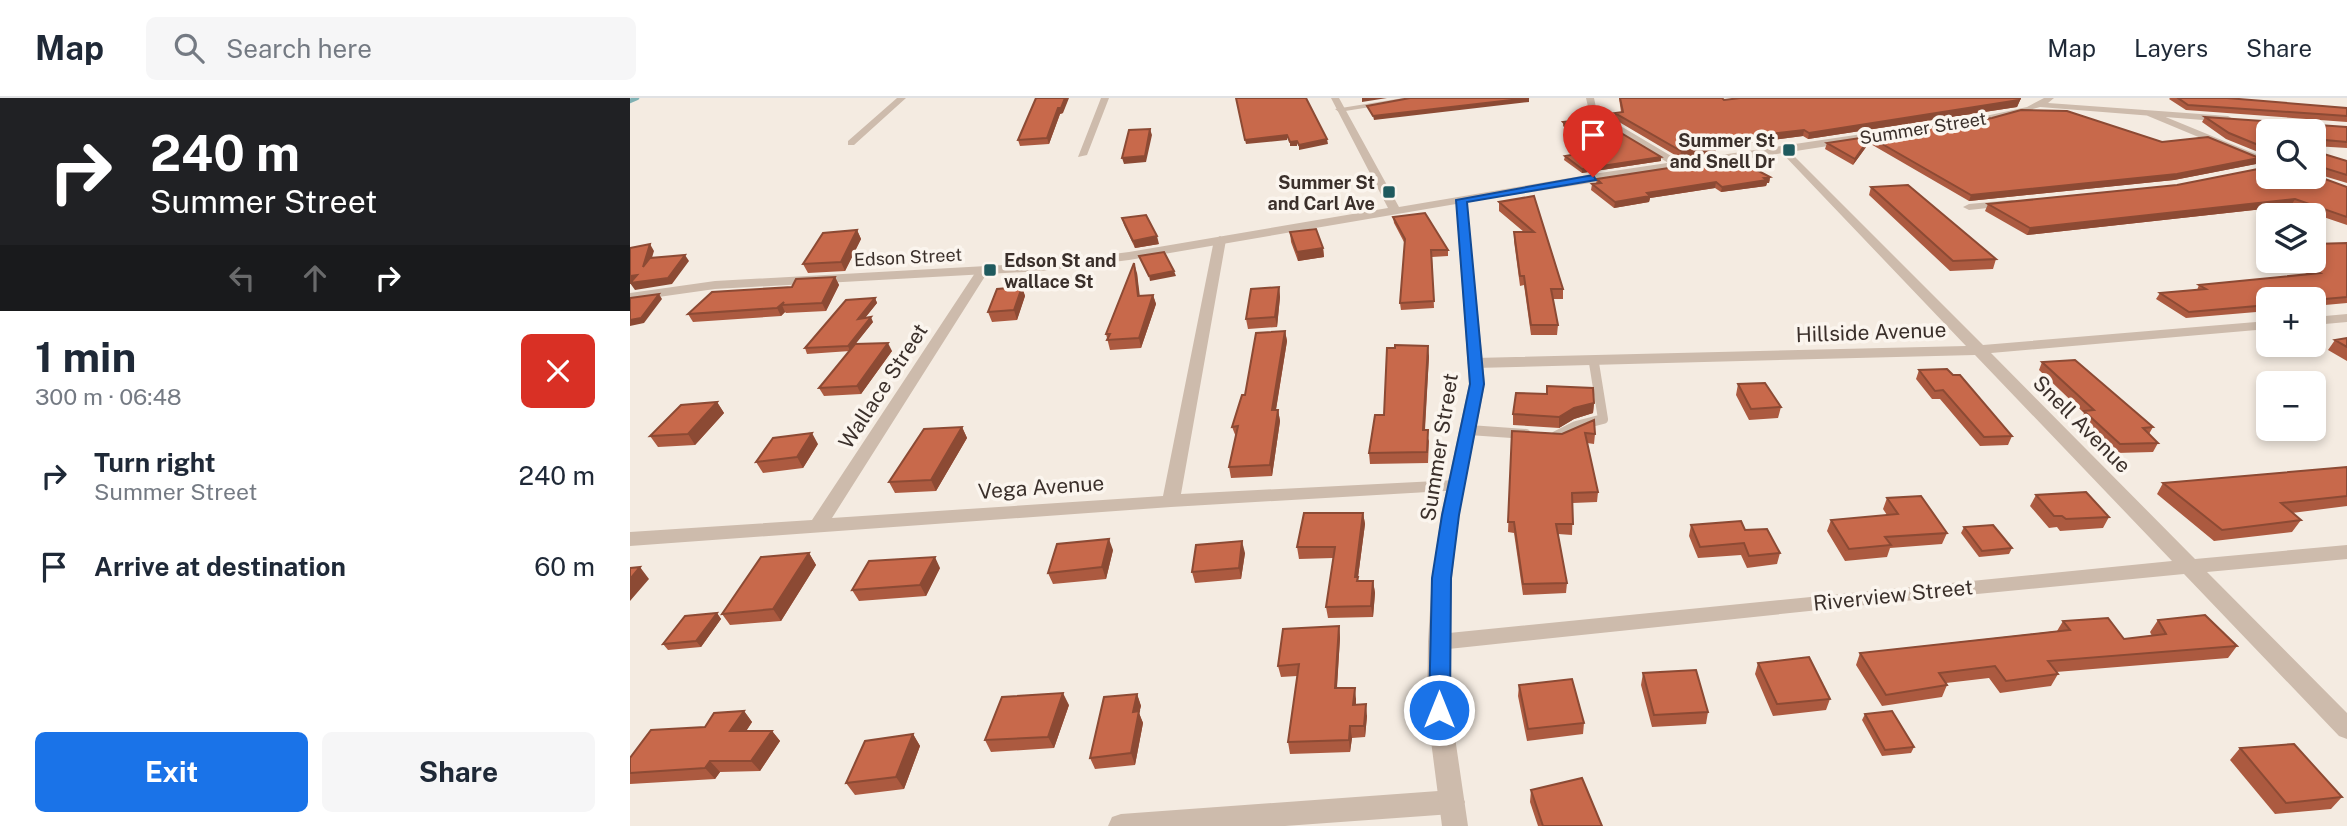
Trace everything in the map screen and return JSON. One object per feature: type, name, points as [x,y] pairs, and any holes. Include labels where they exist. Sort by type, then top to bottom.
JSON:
[{"type":"street","points":[[851,143],[902,98]]},
{"type":"street","points":[[1082,155],[1105,98]]},
{"type":"street","points":[[1395,210],[1337,103],[1423,98]]},
{"type":"street","points":[[1590,98],[1593,113],[1679,165]]},
{"type":"street","name":"Summer Street","points":[[1395,210],[1990,118],[2046,102],[2151,114],[2238,120]]},
{"type":"street","points":[[2151,114],[2256,158]]},
{"type":"street","name":"Snell Avenue","points":[[1785,150],[2347,729]]},
{"type":"street","name":"Summer Street","points":[[1454,814],[1439,710],[1442,578],[1456,486],[1477,384],[1461,200]]},
{"type":"street","points":[[1969,208],[2024,202]]},
{"type":"street","name":"Edson Street","points":[[630,297],[715,285],[1041,268],[1129,257],[1395,210]]},
{"type":"street","points":[[1171,502],[1220,240]]},
{"type":"street","name":"Wallace Street","points":[[818,525],[983,270]]},
{"type":"street","points":[[2326,320],[2347,318]]},
{"type":"street","name":"Hillside Avenue","points":[[1475,363],[1977,350],[2256,326]]},
{"type":"street","name":"Vega Avenue","points":[[630,539],[1171,502],[1456,486]]},
{"type":"street","name":"Riverview Street","points":[[1439,642],[2347,552]]},
{"type":"street","points":[[1121,826],[1454,814]]},
{"type":"lane","points":[[1548,435],[1561,436],[1576,426],[1603,419],[1593,360]]},
{"type":"lane","points":[[1469,430],[1535,434]]},
{"type":"building","points":[[1036,98],[1065,98],[1061,108],[1058,108],[1047,138],[1018,140]]},
{"type":"building","points":[[1236,98],[1306,98],[1327,139],[1299,145],[1297,141],[1290,142],[1287,135],[1245,140]]},
{"type":"building","points":[[1410,98],[1529,98],[1373,116],[1367,106]]},
{"type":"building","points":[[1620,98],[2020,98],[1809,133],[1804,130],[1706,141],[1716,146],[1681,151],[1615,113],[1623,112]]},
{"type":"building","points":[[2178,98],[2227,98],[2347,108],[2347,116],[2188,105]]},
{"type":"building","points":[[2021,110],[2067,111],[2162,142],[2208,137],[2256,159],[2177,174],[1971,195],[1870,137],[1855,159],[1827,143],[1992,118]]},
{"type":"building","points":[[2205,117],[2256,121],[2256,144],[2229,133]]},
{"type":"building","points":[[1596,118],[1661,157],[1582,169],[1565,156],[1588,152],[1573,142],[1582,140],[1563,122]]},
{"type":"building","points":[[2326,126],[2347,127],[2347,142],[2326,140]]},
{"type":"building","points":[[1150,129],[1145,156],[1122,158],[1129,130]]},
{"type":"building","points":[[2326,155],[2347,161],[2347,175],[2326,168]]},
{"type":"building","points":[[1734,158],[1770,177],[1764,178],[1767,180],[1722,187],[1716,182],[1647,193],[1650,196],[1615,202],[1592,184],[1601,183],[1597,179]]},
{"type":"building","points":[[2256,169],[2256,189],[2326,189],[2326,179],[2347,187],[2347,217],[2326,210],[2326,203],[2307,203],[2295,199],[2030,228],[1988,204],[2177,185]]},
{"type":"building","points":[[1908,185],[1996,259],[1953,261],[1871,187]]},
{"type":"building","points":[[1534,196],[1563,289],[1551,289],[1558,325],[1531,325],[1514,232],[1534,232],[1499,202]]},
{"type":"building","points":[[1425,213],[1448,250],[1431,250],[1434,301],[1400,303],[1405,239],[1393,217]]},
{"type":"building","points":[[1146,215],[1157,236],[1133,241],[1122,218]]},
{"type":"building","points":[[1316,229],[1323,248],[1297,252],[1290,232]]},
{"type":"building","points":[[857,230],[841,262],[803,264],[823,233]]},
{"type":"building","points":[[2347,243],[2347,297],[2326,299],[2326,287],[2256,287],[2256,306],[2189,312],[2160,293],[2206,289],[2199,285],[2326,273],[2326,244]]},
{"type":"building","points":[[650,244],[643,267],[650,258],[685,255],[668,278],[630,283],[637,275],[630,276],[630,248]]},
{"type":"building","points":[[1164,252],[1174,271],[1149,276],[1139,256]]},
{"type":"building","points":[[1134,263],[1138,296],[1153,295],[1139,338],[1107,340],[1110,334],[1106,334]]},
{"type":"building","points":[[835,277],[822,303],[782,305],[784,302],[777,308],[688,314],[712,292],[792,287],[796,279]]},
{"type":"building","points":[[1022,287],[1014,310],[988,312],[997,289]]},
{"type":"building","points":[[1279,287],[1275,317],[1246,319],[1251,289]]},
{"type":"building","points":[[659,294],[641,318],[630,320],[630,298]]},
{"type":"building","points":[[875,298],[858,319],[871,317],[848,346],[805,348],[846,300]]},
{"type":"building","points":[[1285,331],[1272,410],[1278,410],[1270,465],[1229,467],[1238,426],[1232,427],[1242,395],[1245,395],[1256,333]]},
{"type":"building","points":[[2347,338],[2347,347],[2335,340]]},
{"type":"building","points":[[888,343],[857,386],[819,388],[855,344]]},
{"type":"building","points":[[1395,345],[1428,346],[1423,430],[1428,430],[1427,452],[1369,453],[1375,415],[1384,415],[1387,348],[1395,348]]},
{"type":"building","points":[[2075,360],[2153,427],[2143,428],[2158,443],[2120,444],[2084,411],[2094,410],[2042,362]]},
{"type":"building","points":[[1947,369],[1953,375],[1960,375],[2012,436],[1984,437],[1943,390],[1935,391],[1919,370]]},
{"type":"building","points":[[1765,383],[1781,407],[1751,409],[1738,384]]},
{"type":"building","points":[[1547,386],[1593,388],[1594,403],[1574,408],[1559,417],[1513,414],[1516,393],[1547,394]]},
{"type":"building","points":[[717,402],[688,434],[650,436],[681,405]]},
{"type":"building","points":[[1594,420],[1595,434],[1585,433],[1598,492],[1572,493],[1573,524],[1556,524],[1567,583],[1523,584],[1514,522],[1508,522],[1512,431],[1562,434]]},
{"type":"building","points":[[962,427],[931,480],[889,482],[924,429]]},
{"type":"building","points":[[812,433],[797,457],[756,462],[773,438]]},
{"type":"building","points":[[2347,467],[2347,496],[2281,503],[2301,520],[2222,530],[2163,483]]},
{"type":"building","points":[[2086,492],[2109,517],[2066,519],[2054,516],[2036,495]]},
{"type":"building","points":[[1921,496],[1947,533],[1885,537],[1891,545],[1849,549],[1831,520],[1898,514],[1887,498]]},
{"type":"building","points":[[1304,513],[1363,513],[1355,577],[1358,577],[1357,581],[1373,581],[1371,606],[1326,607],[1335,547],[1297,547]]},
{"type":"building","points":[[1741,521],[1745,530],[1767,529],[1780,553],[1749,556],[1744,543],[1700,547],[1691,525]]},
{"type":"building","points":[[1993,525],[2012,548],[1982,551],[1964,527]]},
{"type":"building","points":[[1109,539],[1102,567],[1048,573],[1057,544]]},
{"type":"building","points":[[1242,541],[1239,568],[1192,572],[1196,545]]},
{"type":"building","points":[[809,553],[773,609],[722,614],[761,557]]},
{"type":"building","points":[[935,557],[920,585],[852,590],[869,561]]},
{"type":"building","points":[[640,567],[630,579],[630,568]]},
{"type":"building","points":[[717,613],[696,641],[663,644],[685,616]]},
{"type":"building","points":[[2205,615],[2237,646],[2048,661],[2058,674],[2006,681],[1995,666],[1939,673],[1947,685],[1886,695],[1860,653],[2070,630],[2063,621],[2108,618],[2124,639],[2166,634],[2158,620]]},
{"type":"building","points":[[1339,626],[1335,688],[1355,688],[1353,705],[1366,704],[1364,726],[1350,726],[1349,740],[1288,742],[1299,664],[1278,666],[1283,629]]},
{"type":"building","points":[[1809,657],[1830,699],[1777,704],[1758,663]]},
{"type":"building","points":[[1696,670],[1708,712],[1654,715],[1643,673]]},
{"type":"building","points":[[1572,679],[1584,723],[1528,729],[1519,685]]},
{"type":"building","points":[[1063,693],[1048,737],[985,740],[1002,697]]},
{"type":"building","points":[[1137,694],[1133,712],[1139,711],[1131,753],[1090,758],[1104,697]]},
{"type":"building","points":[[744,711],[730,731],[772,731],[751,761],[710,761],[705,768],[630,773],[630,758],[651,730],[705,727],[714,713]]},
{"type":"building","points":[[1892,711],[1914,747],[1885,750],[1865,714]]},
{"type":"building","points":[[913,734],[896,777],[846,783],[865,741]]},
{"type":"building","points":[[2294,744],[2342,797],[2286,803],[2240,748]]},
{"type":"building","points":[[1582,778],[1602,826],[1543,826],[1531,790]]},
{"type":"waterway","points":[[630,101],[637,98]]},
{"type":"place","name":"Summer St and Snell Dr","points":[[1789,150]]},
{"type":"place","name":"Summer St and Carl Ave","points":[[1389,192]]},
{"type":"place","name":"Edson St and wallace St","points":[[990,270]]},
{"type":"route","points":[[1439,710],[1442,578],[1450,515],[1477,384],[1461,200],[1593,177]]}]
